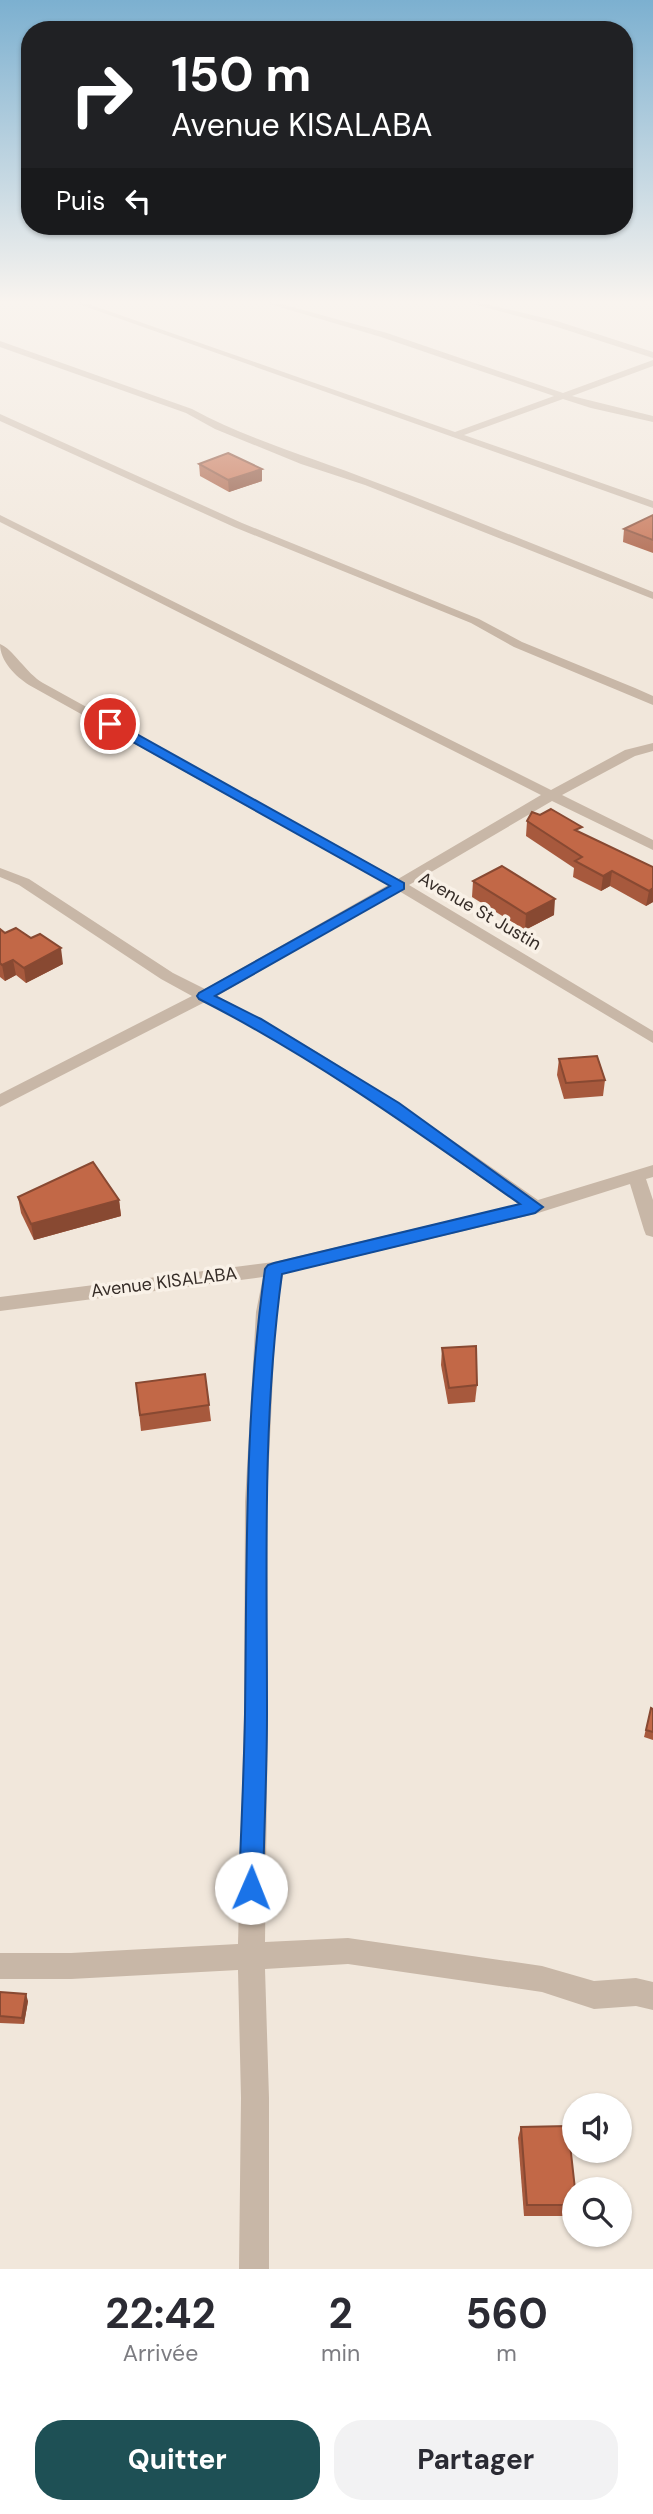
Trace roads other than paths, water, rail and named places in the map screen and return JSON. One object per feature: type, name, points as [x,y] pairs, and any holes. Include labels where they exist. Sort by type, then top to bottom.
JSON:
[{"type":"street","points":[[175,406],[218,427],[305,462],[369,483],[653,596]]},
{"type":"street","points":[[373,406],[653,505]]},
{"type":"street","points":[[455,435],[536,406]]},
{"type":"street","points":[[596,406],[653,419]]},
{"type":"street","points":[[0,417],[238,525],[475,621],[494,634],[554,662],[653,701]]},
{"type":"street","points":[[0,519],[653,846]]},
{"type":"street","name":"Avenue St Justin","points":[[0,648],[8,652],[18,669],[34,684],[62,697],[399,886],[592,999],[653,1038]]},
{"type":"street","points":[[0,1101],[204,996],[399,886],[552,795],[630,753],[653,747]]},
{"type":"street","points":[[0,872],[24,882],[80,921],[204,996],[256,1022],[393,1107],[535,1207]]},
{"type":"street","points":[[645,1175],[653,1230]]},
{"type":"street","name":"Avenue KISALABA","points":[[0,1304],[274,1269],[535,1207],[645,1175]]},
{"type":"street","points":[[254,2269],[255,2098],[250,1956],[256,1715],[256,1503],[266,1312],[274,1269]]},
{"type":"street","points":[[0,1966],[71,1966],[348,1951],[542,1979],[594,1995],[636,1992],[653,1996]]}]
